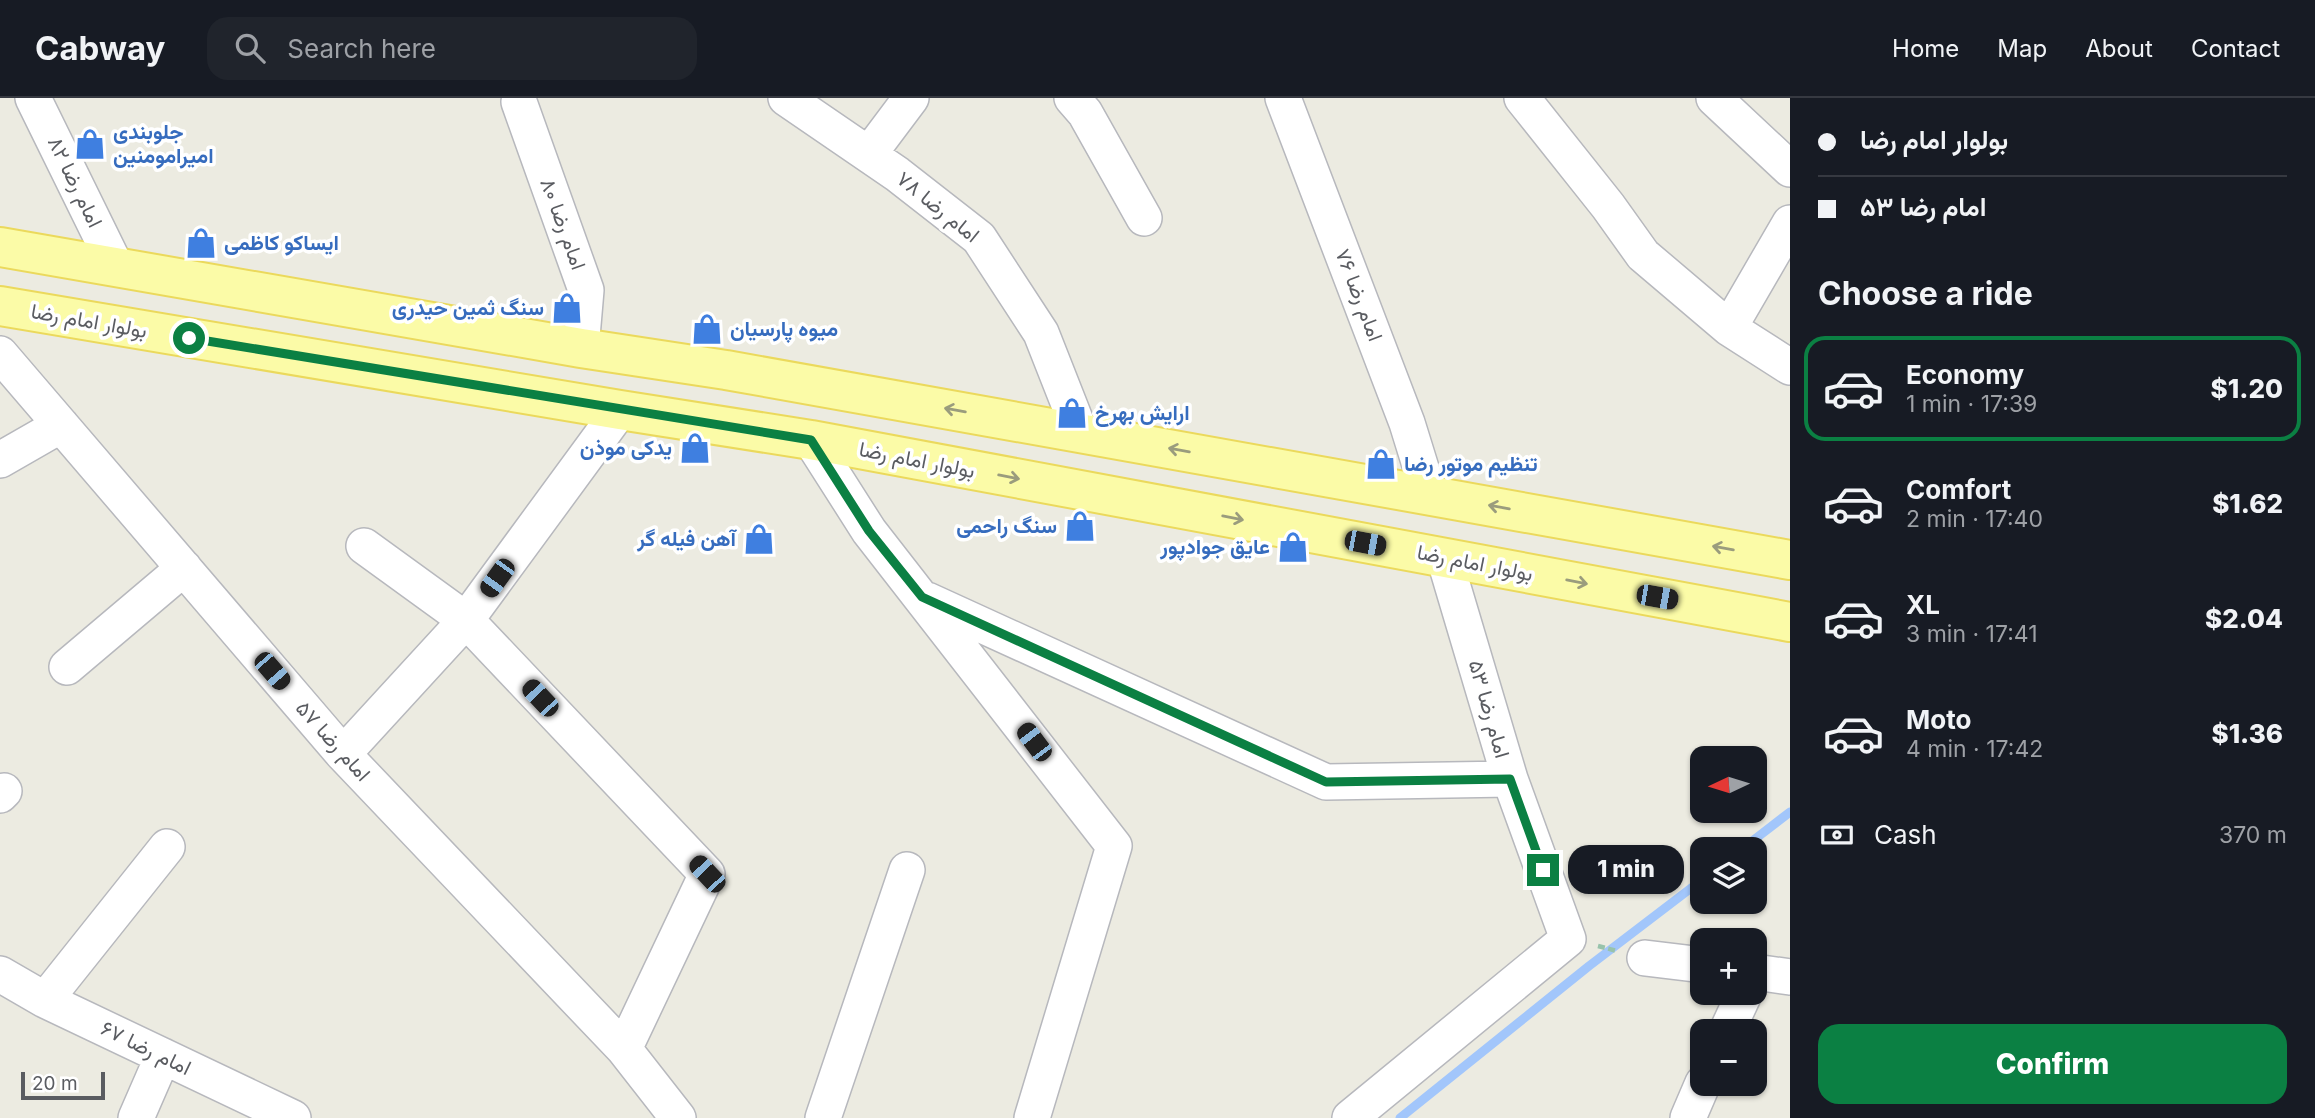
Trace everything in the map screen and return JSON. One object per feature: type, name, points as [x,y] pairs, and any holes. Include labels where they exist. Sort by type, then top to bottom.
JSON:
[{"type":"main road","points":[[0,247],[581,348],[726,370],[1790,560]]},
{"type":"main road","name":"بولوار امام رضا","points":[[0,306],[811,440],[1790,622]]},
{"type":"street","name":"امام رضا ۸۲","points":[[33,98],[116,267]]},
{"type":"street","name":"امام رضا ۷۸","points":[[786,98],[869,154],[979,238],[1041,333],[1080,432]]},
{"type":"street","points":[[869,154],[911,98]]},
{"type":"street","points":[[1072,98],[1085,113],[1144,218]]},
{"type":"street","name":"امام رضا ۷۶","points":[[1283,98],[1408,423],[1429,495]]},
{"type":"street","points":[[1522,98],[1608,205],[1643,255],[1729,328],[1790,367]]},
{"type":"street","points":[[1714,98],[1790,169]]},
{"type":"street","name":"امام رضا ۸۰","points":[[520,102],[586,290],[581,348]]},
{"type":"street","points":[[1729,328],[1790,223]]},
{"type":"street","name":"امام رضا ۵۷","points":[[0,354],[343,754],[624,1049],[678,1118]]},
{"type":"street","points":[[343,754],[466,620],[620,410]]},
{"type":"street","points":[[0,460],[61,425]]},
{"type":"street","points":[[811,440],[869,531],[1114,846],[1032,1118]]},
{"type":"street","points":[[364,546],[466,620],[707,874],[624,1049]]},
{"type":"street","name":"امام رضا ۵۳","points":[[1444,558],[1510,779],[1568,939]]},
{"type":"street","points":[[67,667],[184,568]]},
{"type":"street","points":[[922,597],[1326,782],[1510,779]]},
{"type":"street","points":[[46,1000],[167,847]]},
{"type":"street","points":[[823,1118],[906,870]]},
{"type":"street","points":[[1350,1118],[1568,939]]},
{"type":"street","points":[[1645,958],[1690,963]]},
{"type":"street","name":"امام رضا ۶۷","points":[[0,974],[46,1000],[163,1056],[254,1110],[293,1118]]},
{"type":"street","points":[[1767,974],[1790,977]]},
{"type":"street","points":[[136,1118],[163,1056]]},
{"type":"street","points":[[1688,1118],[1697,1096]]},
{"type":"path","points":[[1568,939],[1645,958]]},
{"type":"waterway","points":[[1758,837],[1790,812]]},
{"type":"waterway","points":[[1400,1118],[1589,966],[1690,889]]},
{"type":"place","name":"جلوبندی امیرامومنین","points":[[90,144]]},
{"type":"place","name":"ایساکو کاظمی","points":[[201,243]]},
{"type":"place","name":"سنگ ثمین حیدری","points":[[567,308]]},
{"type":"place","name":"میوه پارسیان","points":[[707,329]]},
{"type":"place","name":"ارایش بهرخ","points":[[1072,413]]},
{"type":"place","name":"یدکی موذن","points":[[695,448]]},
{"type":"place","name":"تنظیم موتور رضا","points":[[1381,464]]},
{"type":"place","name":"سنگ راحمی","points":[[1080,526]]},
{"type":"place","name":"آهن فیله گر","points":[[759,539]]},
{"type":"place","name":"عایق جوادپور","points":[[1293,547]]},
{"type":"route","points":[[189,338],[811,440],[869,531],[922,597],[1326,782],[1510,779],[1543,870]]}]
